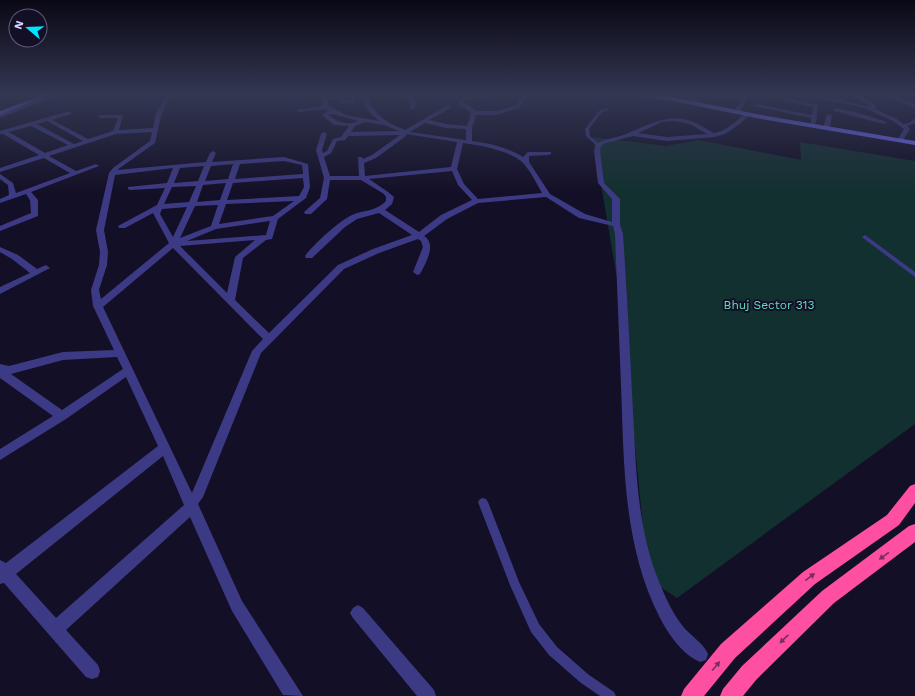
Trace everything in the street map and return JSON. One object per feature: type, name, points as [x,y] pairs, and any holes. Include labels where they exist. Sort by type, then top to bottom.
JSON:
[{"type":"highway","points":[[690,696],[728,651],[808,578],[893,520],[915,491]]},
{"type":"highway","points":[[730,696],[749,673],[828,597],[915,532]]},
{"type":"street","points":[[2,132],[19,127]]},
{"type":"street","points":[[39,127],[74,146]]},
{"type":"street","points":[[67,127],[88,141]]},
{"type":"street","points":[[115,132],[117,127]]},
{"type":"street","points":[[321,156],[329,152],[335,140],[343,139],[351,127]]},
{"type":"street","points":[[395,127],[407,133]]},
{"type":"street","points":[[362,178],[361,160],[380,154],[393,140],[416,127]]},
{"type":"street","points":[[463,127],[469,128],[469,142]]},
{"type":"street","points":[[644,127],[632,134],[601,143],[598,145],[596,151],[601,183],[616,199],[616,225],[619,234],[632,492],[642,552],[655,591],[673,627],[700,654]]},
{"type":"street","points":[[700,127],[714,135]]},
{"type":"street","points":[[632,134],[667,139],[714,135],[723,133],[731,127]]},
{"type":"street","points":[[833,127],[915,142]]},
{"type":"street","points":[[836,127],[900,138],[915,142]]},
{"type":"street","points":[[900,138],[907,129],[905,127]]},
{"type":"street","points":[[0,170],[115,132],[156,130],[153,142],[148,147],[115,169],[112,173],[100,230],[104,252],[103,265],[95,290],[98,306],[237,606],[289,689],[295,696]]},
{"type":"street","points":[[2,132],[75,173]]},
{"type":"street","points":[[347,134],[407,133],[469,142],[504,150],[526,162],[547,195],[582,216],[616,225]]},
{"type":"street","points":[[308,212],[323,199],[327,178],[319,150],[324,134]]},
{"type":"street","points":[[460,141],[454,169],[461,185],[476,200]]},
{"type":"street","points":[[173,244],[192,204],[213,153]]},
{"type":"street","points":[[526,162],[526,156],[528,154],[549,153]]},
{"type":"street","points":[[98,306],[173,244],[214,227],[275,218],[302,198],[307,187],[305,164],[284,159],[177,166],[112,173]]},
{"type":"street","points":[[214,227],[237,163]]},
{"type":"street","points":[[0,200],[96,166]]},
{"type":"street","points":[[177,166],[170,185],[156,214],[173,244],[269,339]]},
{"type":"street","points":[[327,178],[362,178],[454,169]]},
{"type":"street","points":[[0,176],[11,184],[12,196]]},
{"type":"street","points":[[130,188],[306,176]]},
{"type":"street","points":[[309,256],[342,225],[354,217],[380,210],[388,204],[390,197],[362,178]]},
{"type":"street","points":[[0,229],[34,214],[34,200],[27,191]]},
{"type":"street","points":[[55,629],[191,505],[197,497],[257,350],[328,279],[342,267],[376,251],[420,235],[444,218],[476,200],[547,195]]},
{"type":"street","points":[[122,226],[159,207],[302,198]]},
{"type":"street","points":[[380,210],[420,235],[425,240],[426,247],[417,272]]},
{"type":"street","points":[[173,244],[269,237],[275,218]]},
{"type":"street","points":[[230,300],[239,257],[263,238]]},
{"type":"street","points":[[0,249],[36,273]]},
{"type":"street","points":[[0,291],[46,268]]},
{"type":"street","points":[[62,416],[4,375],[4,369],[63,356],[119,352]]},
{"type":"street","points":[[0,455],[62,416],[128,371]]},
{"type":"street","points":[[92,671],[2,572],[164,448]]},
{"type":"street","points":[[358,613],[428,696]]},
{"type":"lane","points":[[588,127],[588,136],[598,145]]},
{"type":"lane","points":[[865,238],[915,275]]},
{"type":"lane","points":[[483,502],[515,585],[535,628],[553,652],[585,679],[610,696]]},
{"type":"green space","name":"Bhuj Sector 313","points":[[593,137],[666,146],[699,140],[801,160],[800,142],[915,161],[915,424],[677,598],[648,579],[621,302]]}]
